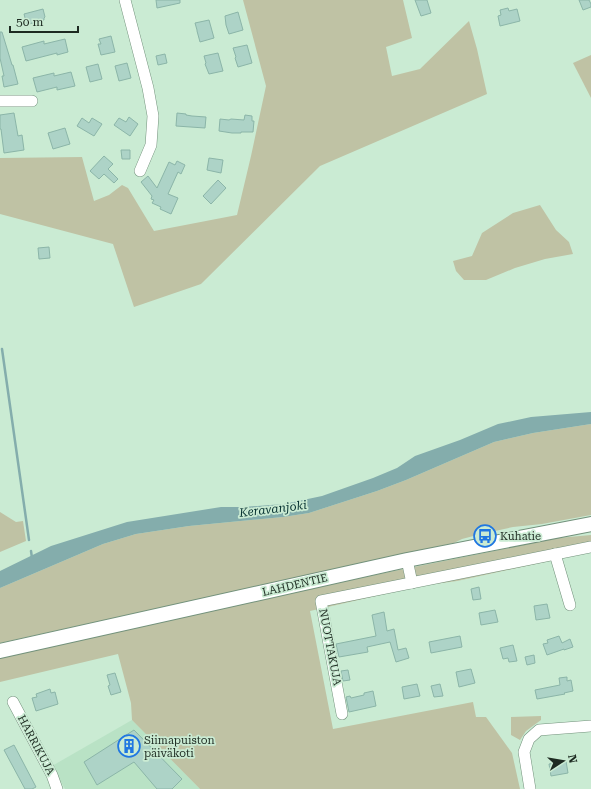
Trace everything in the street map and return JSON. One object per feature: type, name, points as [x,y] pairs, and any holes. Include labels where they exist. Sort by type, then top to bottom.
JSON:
[{"type":"main road","name":"LAHDENTIE","points":[[0,651],[407,560],[591,524]]},
{"type":"street","points":[[125,0],[148,88],[153,116],[151,145],[140,171]]},
{"type":"street","points":[[0,101],[32,101]]},
{"type":"street","name":"NUOTTAKUJA","points":[[342,714],[321,601],[591,547]]},
{"type":"street","points":[[555,554],[570,605]]},
{"type":"street","points":[[407,560],[412,582]]},
{"type":"street","name":"HARRIKUJA","points":[[13,702],[55,780],[57,789]]},
{"type":"street","points":[[530,789],[524,752],[529,739],[539,730],[591,726]]},
{"type":"shaded area","points":[[243,0],[403,0],[412,38],[386,47],[392,76],[420,69],[469,21],[487,94],[320,166],[201,284],[134,307],[113,244],[0,214],[0,158],[82,157],[94,201],[109,195],[122,185],[128,188],[154,231],[237,215],[266,86]]},
{"type":"shaded area","points":[[591,55],[591,98],[573,63]]},
{"type":"shaded area","points":[[540,205],[556,230],[569,242],[573,254],[545,259],[515,268],[486,280],[464,280],[456,271],[453,261],[472,256],[482,233],[513,213]]},
{"type":"shaded area","points":[[591,424],[591,515],[542,524],[513,527],[462,539],[454,543],[0,643],[0,588],[103,544],[136,534],[189,526],[309,513],[406,480],[494,442],[533,433]]},
{"type":"shaded area","points":[[0,512],[16,522],[23,521],[26,541],[0,552]]},
{"type":"shaded area","points":[[591,535],[591,552],[457,581],[420,586],[310,611],[333,729],[473,702],[476,717],[486,717],[512,753],[520,789],[200,789],[132,720],[131,703],[118,654],[0,682],[0,658],[374,575],[558,538]]},
{"type":"shaded area","points":[[541,716],[541,720],[526,731],[520,740],[511,735],[511,717]]},
{"type":"shaded area","points":[[132,720],[200,789],[65,789],[52,766]]},
{"type":"water","name":"Keravanjoki","points":[[591,412],[591,424],[533,433],[494,442],[406,480],[309,513],[189,526],[136,534],[103,544],[0,588],[0,571],[51,546],[127,522],[221,507],[284,504],[322,496],[373,478],[397,468],[415,456],[460,440],[498,424],[531,417]]},
{"type":"building","points":[[156,0],[180,0],[180,3],[157,8]]},
{"type":"building","points":[[415,0],[427,0],[431,13],[421,16]]},
{"type":"building","points":[[579,0],[589,0],[591,7],[583,10]]},
{"type":"building","points":[[508,8],[509,11],[517,9],[520,21],[500,26],[498,16],[501,15],[500,10]]},
{"type":"building","points":[[43,9],[45,17],[44,20],[39,22],[40,24],[33,26],[32,23],[27,25],[24,14]]},
{"type":"building","points":[[238,12],[243,30],[229,34],[225,16]]},
{"type":"building","points":[[209,20],[214,38],[200,42],[195,23]]},
{"type":"building","points":[[0,32],[2,32],[18,84],[4,87],[2,76],[4,76],[0,58]]},
{"type":"building","points":[[111,36],[115,52],[101,55],[98,44],[101,44],[99,39]]},
{"type":"building","points":[[65,39],[68,52],[57,55],[57,53],[26,61],[22,47],[44,41],[44,44]]},
{"type":"building","points":[[247,45],[252,63],[238,67],[233,48]]},
{"type":"building","points":[[218,53],[223,71],[209,74],[204,56]]},
{"type":"building","points":[[165,54],[167,63],[158,65],[156,56]]},
{"type":"building","points":[[127,63],[131,78],[119,81],[115,66]]},
{"type":"building","points":[[98,64],[102,79],[90,82],[86,67]]},
{"type":"building","points":[[71,72],[75,86],[57,90],[57,87],[37,92],[33,78],[54,73],[54,76]]},
{"type":"building","points":[[14,113],[18,136],[22,135],[24,150],[4,153],[0,129],[0,115]]},
{"type":"building","points":[[177,113],[206,117],[205,128],[176,126]]},
{"type":"building","points":[[245,115],[252,116],[252,121],[254,121],[253,132],[232,133],[219,131],[220,119],[244,120]]},
{"type":"building","points":[[129,117],[138,124],[130,136],[114,125],[119,118],[126,122]]},
{"type":"building","points":[[82,118],[89,123],[92,118],[102,124],[94,136],[77,126]]},
{"type":"building","points":[[65,128],[70,144],[53,149],[48,133]]},
{"type":"building","points":[[121,150],[130,150],[130,159],[122,159]]},
{"type":"building","points":[[104,156],[113,164],[108,169],[118,179],[114,183],[104,174],[99,179],[90,171]]},
{"type":"building","points":[[209,158],[223,160],[221,173],[207,170]]},
{"type":"building","points":[[177,161],[185,165],[181,174],[178,172],[168,194],[178,198],[171,214],[152,203],[154,200],[151,199],[152,196],[141,182],[148,176],[157,188],[169,162],[175,165]]},
{"type":"building","points":[[218,180],[226,188],[211,204],[203,196]]},
{"type":"building","points":[[49,247],[50,258],[39,259],[38,248]]},
{"type":"building","points":[[479,587],[481,599],[473,600],[471,589]]},
{"type":"building","points":[[547,604],[550,618],[536,620],[534,606]]},
{"type":"building","points":[[495,610],[498,622],[481,625],[479,613]]},
{"type":"building","points":[[384,612],[387,631],[394,629],[398,650],[406,648],[409,658],[396,662],[390,642],[367,647],[368,652],[339,657],[336,644],[376,636],[372,615]]},
{"type":"building","points":[[460,636],[462,647],[431,653],[429,642]]},
{"type":"building","points":[[559,636],[562,643],[570,639],[573,647],[547,655],[543,644],[548,643],[547,640]]},
{"type":"building","points":[[513,645],[517,661],[509,662],[508,658],[503,659],[500,648]]},
{"type":"building","points":[[534,655],[535,663],[527,665],[525,657]]},
{"type":"building","points":[[471,669],[475,683],[459,687],[456,672]]},
{"type":"building","points":[[348,670],[350,680],[343,681],[341,671]]},
{"type":"building","points":[[115,673],[121,692],[111,695],[107,675]]},
{"type":"building","points":[[567,677],[567,681],[571,680],[573,691],[537,699],[535,690],[560,685],[559,678]]},
{"type":"building","points":[[417,684],[420,696],[404,699],[402,687]]},
{"type":"building","points":[[440,684],[443,696],[434,697],[431,686]]},
{"type":"building","points":[[50,689],[51,693],[55,692],[58,704],[36,711],[32,698],[37,697],[36,694]]},
{"type":"building","points":[[373,691],[376,706],[349,712],[346,697],[350,696],[351,698]]},
{"type":"building","name":"Siimapuiston päiväkoti","points":[[134,730],[182,779],[172,789],[157,789],[134,762],[97,785],[84,762]]},
{"type":"building","points":[[14,745],[36,787],[32,789],[25,789],[4,750]]},
{"type":"building","points":[[566,761],[568,773],[551,776],[549,764]]},
{"type":"waterway","points":[[2,349],[29,540]]},
{"type":"waterway","points":[[31,551],[32,558]]},
{"type":"place","name":"Kuhatie","points":[[485,536]]},
{"type":"place","name":"Siimapuiston päiväkoti","points":[[129,746]]}]
